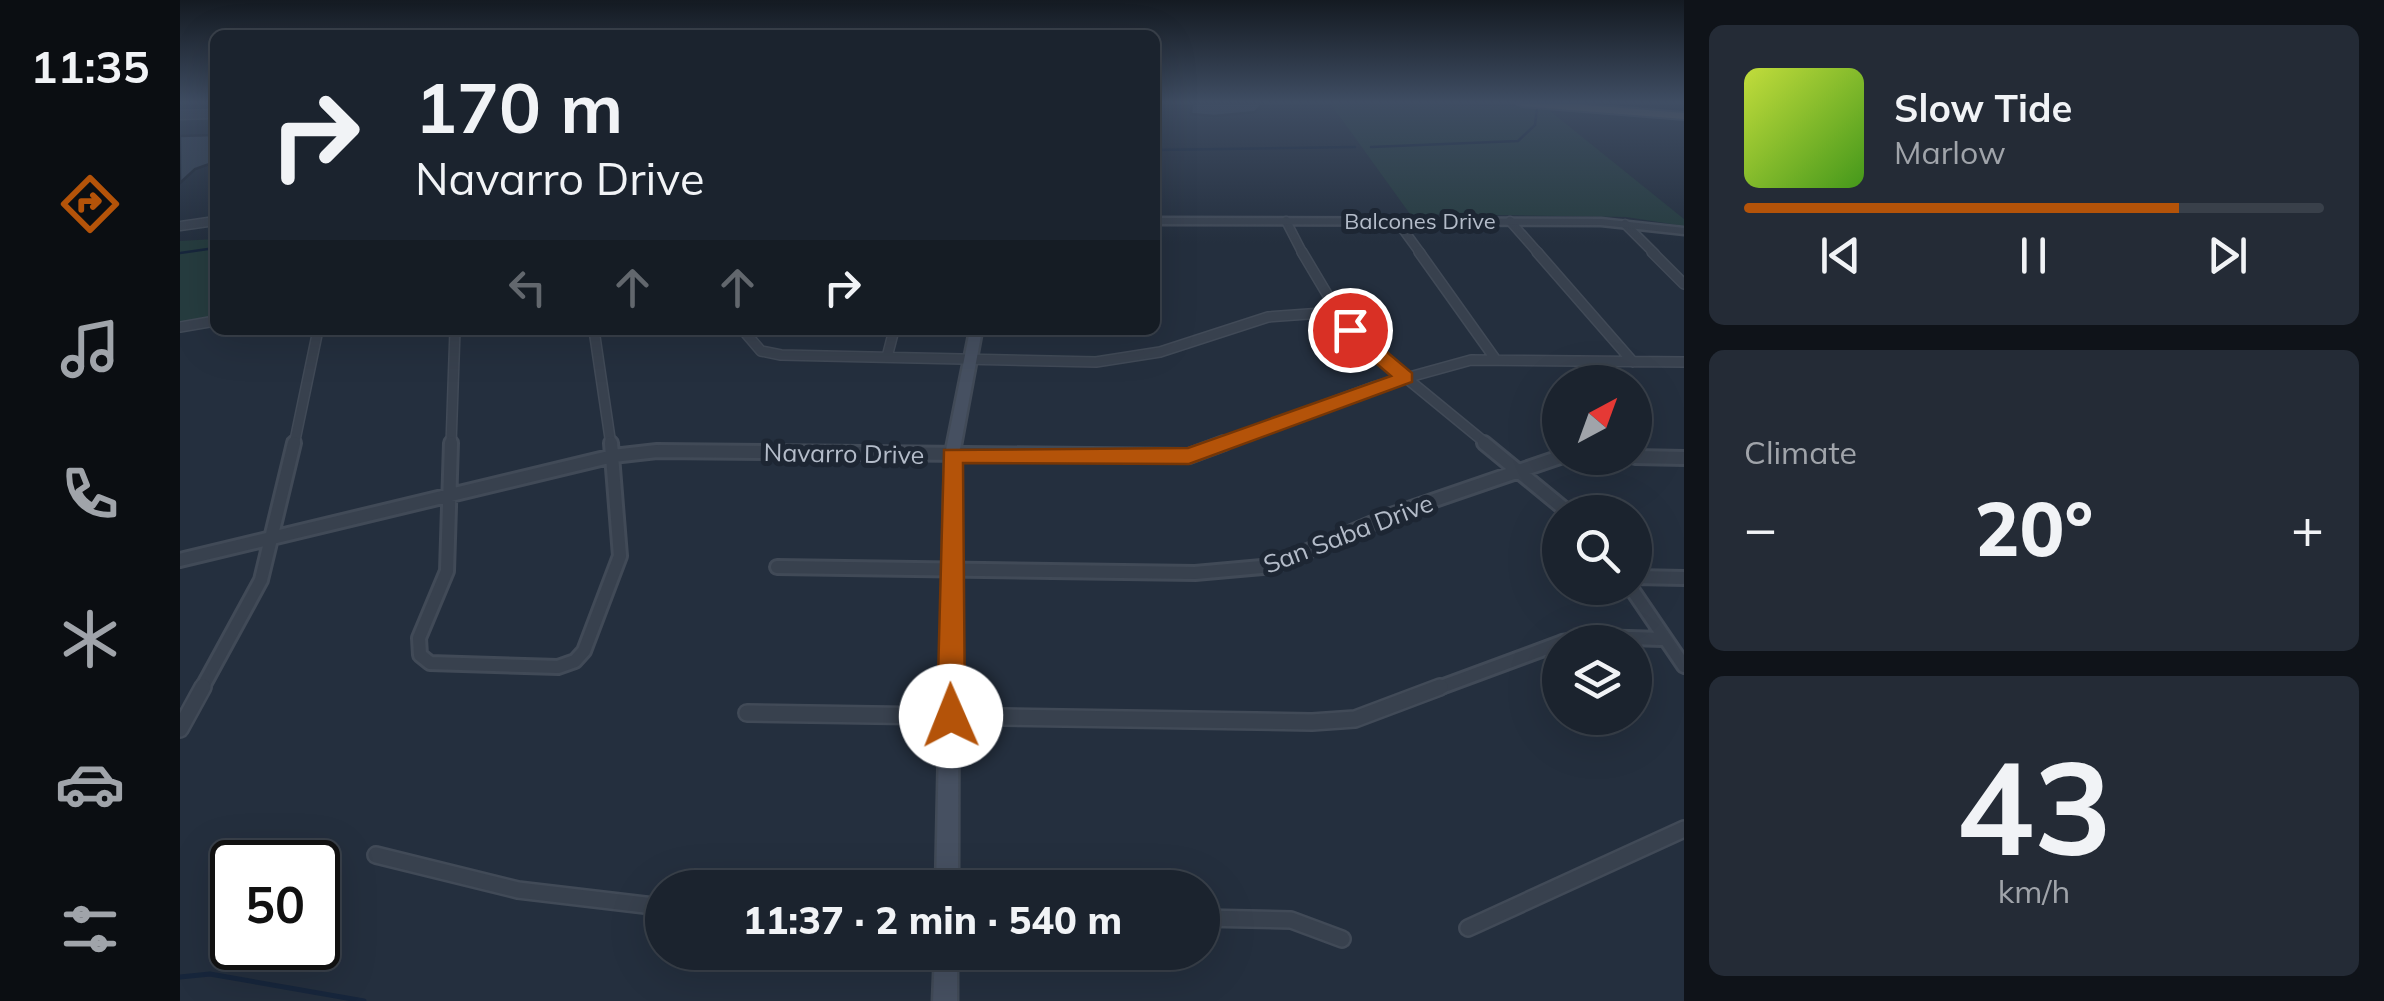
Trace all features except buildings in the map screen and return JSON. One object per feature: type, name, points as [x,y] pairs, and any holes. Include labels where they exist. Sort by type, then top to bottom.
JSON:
[{"type":"main road","points":[[947,870],[952,455],[975,335]]},
{"type":"main road","points":[[945,1001],[946,970]]},
{"type":"street","points":[[1286,220],[1336,312],[1350,330],[1547,495]]},
{"type":"street","name":"Balcones Drive","points":[[1160,221],[1510,221],[1626,224],[1684,231]]},
{"type":"street","points":[[1510,221],[1633,362]]},
{"type":"street","points":[[180,226],[210,222]]},
{"type":"street","points":[[1396,222],[1496,360]]},
{"type":"street","points":[[1626,224],[1684,284]]},
{"type":"street","points":[[747,335],[761,351],[1096,362],[1131,358],[1268,318],[1336,312]]},
{"type":"street","points":[[180,328],[210,322]]},
{"type":"street","points":[[180,728],[260,580],[274,538],[317,335]]},
{"type":"street","points":[[455,335],[447,571],[420,638],[420,655],[430,664],[558,667],[584,652],[620,556],[614,456],[595,335]]},
{"type":"street","points":[[887,357],[893,335]]},
{"type":"street","name":"Navarro Drive","points":[[180,560],[614,456],[657,451],[1189,456],[1405,378],[1471,360],[1684,362]]},
{"type":"street","points":[[1652,457],[1684,458]]},
{"type":"street","name":"San Saba Drive","points":[[777,567],[1195,573],[1273,566],[1392,515],[1542,462]]},
{"type":"street","points":[[1652,578],[1684,578]]},
{"type":"street","points":[[1641,605],[1684,666]]},
{"type":"street","points":[[1652,639],[1662,639]]},
{"type":"street","points":[[748,713],[1312,722],[1355,719],[1542,650]]},
{"type":"street","points":[[1468,928],[1684,829]]},
{"type":"street","points":[[376,855],[461,879],[602,906],[645,906]]},
{"type":"street","points":[[1220,918],[1291,920],[1342,939]]},
{"type":"green space","points":[[1364,150],[1598,150],[1684,219],[1684,226],[1626,217],[1410,214]]},
{"type":"green space","points":[[210,239],[210,318],[180,323],[180,241]]},
{"type":"waterway","points":[[1160,150],[1174,150]]},
{"type":"waterway","points":[[180,253],[210,249]]},
{"type":"waterway","points":[[180,977],[210,974],[364,1001]]},
{"type":"route","points":[[951,716],[952,455],[1189,456],[1405,378],[1350,330]]}]
